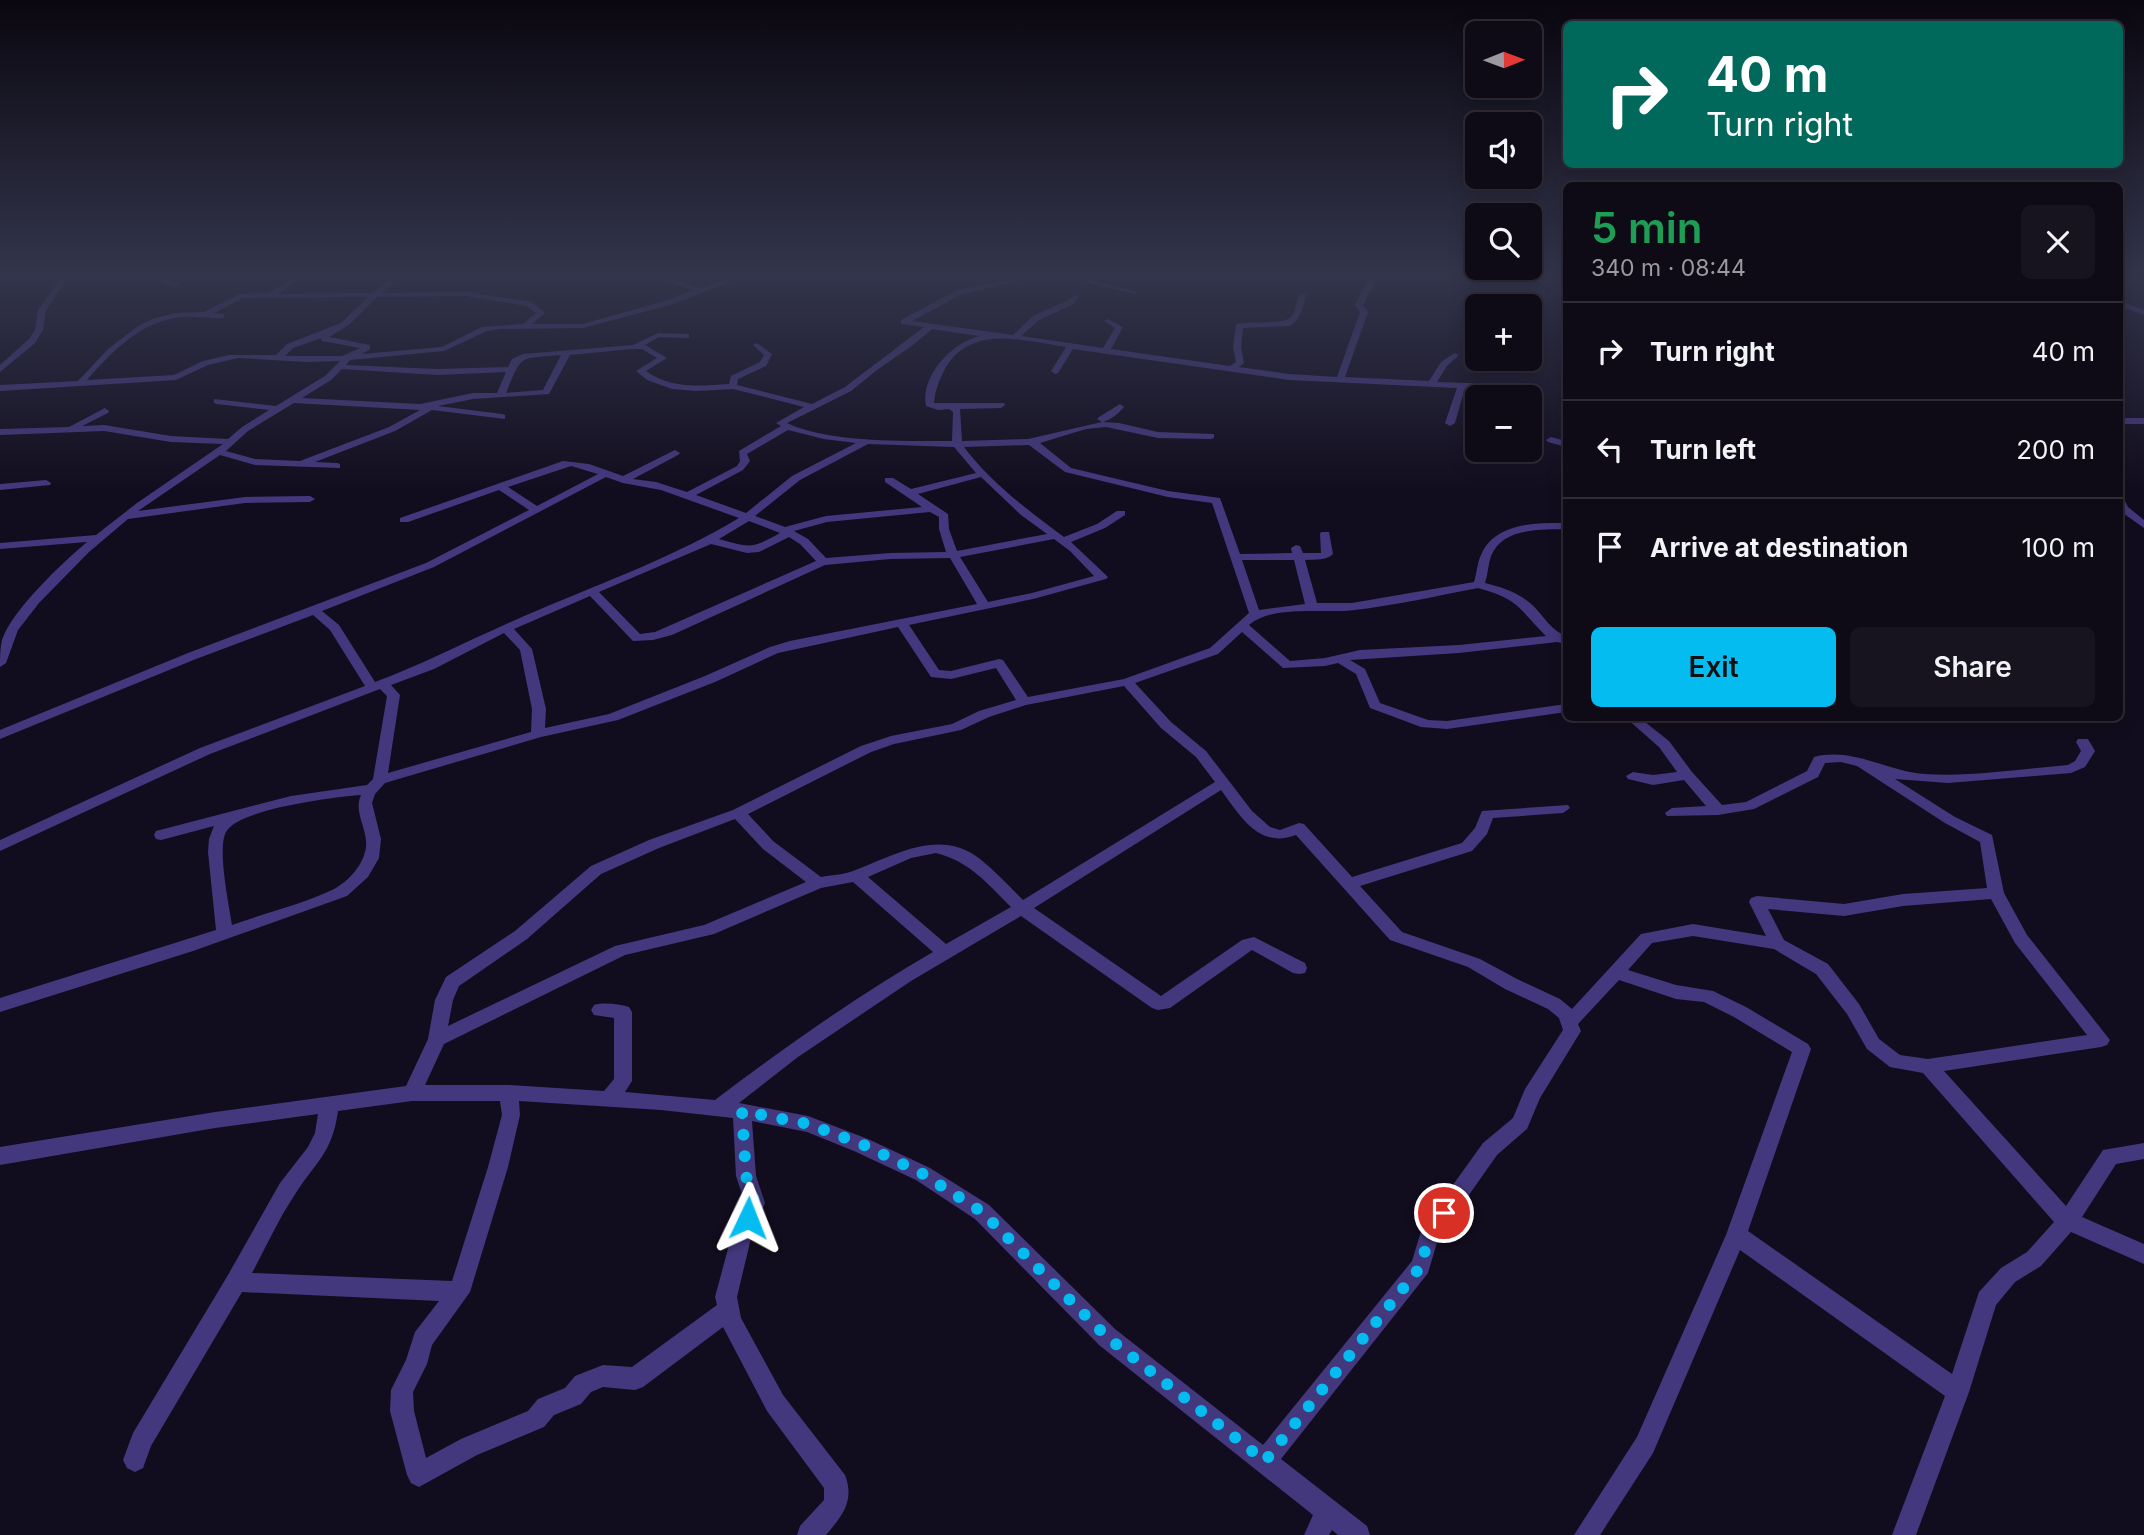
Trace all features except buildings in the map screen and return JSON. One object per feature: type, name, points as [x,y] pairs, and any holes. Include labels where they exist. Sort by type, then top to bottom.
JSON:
[{"type":"street","points":[[0,369],[26,347]]},
{"type":"street","points":[[80,383],[115,347]]},
{"type":"street","points":[[279,357],[289,347]]},
{"type":"street","points":[[0,663],[12,631],[69,562],[96,538],[169,483],[229,446],[230,442],[278,409],[328,378],[348,358],[365,347]]},
{"type":"street","points":[[0,388],[176,377],[201,362],[238,356],[348,358],[449,347]]},
{"type":"street","points":[[500,396],[515,361],[523,356],[632,347],[650,349],[663,358],[640,371],[650,380],[697,390],[733,386],[816,407]]},
{"type":"street","points":[[733,386],[734,378],[763,364],[768,354],[759,347]]},
{"type":"street","points":[[785,428],[781,423],[783,420],[846,391],[873,369],[909,347]]},
{"type":"street","points":[[959,347],[932,385],[929,404],[952,407],[1001,405]]},
{"type":"street","points":[[1055,371],[1071,347]]},
{"type":"street","points":[[1077,347],[1231,369],[1340,381],[1465,385]]},
{"type":"street","points":[[1231,369],[1240,363],[1237,347]]},
{"type":"street","points":[[1340,381],[1351,347]]},
{"type":"street","points":[[304,463],[392,429],[441,400],[546,392],[550,389],[567,352]]},
{"type":"street","points":[[1431,384],[1455,355]]},
{"type":"street","points":[[340,366],[470,373],[511,369]]},
{"type":"street","points":[[1450,423],[1462,385]]},
{"type":"street","points":[[293,400],[428,408],[502,417]]},
{"type":"street","points":[[217,401],[278,409]]},
{"type":"street","points":[[161,835],[324,793],[375,785],[538,734],[613,717],[645,706],[774,650],[984,606],[1102,577],[982,474],[957,444],[957,411],[952,407]]},
{"type":"street","points":[[1105,422],[1120,407]]},
{"type":"street","points":[[69,429],[105,411]]},
{"type":"street","points":[[2123,421],[2144,421]]},
{"type":"street","points":[[687,496],[740,468],[745,461],[742,453],[761,444],[763,438],[769,434],[785,428],[865,442],[957,444],[1031,442],[1105,422],[1158,435],[1211,436]]},
{"type":"street","points":[[0,432],[104,428],[171,439],[230,442]]},
{"type":"street","points":[[1550,440],[1563,443]]},
{"type":"street","points":[[0,846],[51,825],[205,751],[430,666],[506,628],[709,540],[749,516],[796,478],[865,442]]},
{"type":"street","points":[[1031,442],[1048,451],[1059,466],[1068,470],[1168,494],[1216,500],[1255,614]]},
{"type":"street","points":[[219,452],[255,462],[337,466]]},
{"type":"street","points":[[623,480],[675,453]]},
{"type":"street","points":[[404,520],[571,463],[623,480],[653,485],[749,516],[786,532],[817,552],[823,562]]},
{"type":"street","points":[[0,735],[192,656],[430,565],[605,474]]},
{"type":"street","points":[[913,492],[982,474]]},
{"type":"street","points":[[889,480],[913,492],[930,509],[944,516],[944,529],[953,555],[984,606]]},
{"type":"street","points":[[0,487],[46,482]]},
{"type":"street","points":[[502,487],[529,504],[534,509],[533,512]]},
{"type":"street","points":[[123,517],[245,500],[310,499]]},
{"type":"street","points":[[2123,505],[2129,515],[2144,525]]},
{"type":"street","points":[[709,540],[747,550],[759,549],[786,532],[826,519],[930,509]]},
{"type":"street","points":[[592,591],[637,638],[664,636],[677,626],[823,562],[986,551],[1059,538],[1101,526],[1121,513]]},
{"type":"street","points":[[1478,585],[1483,575],[1487,552],[1500,536],[1527,529],[1563,526]]},
{"type":"street","points":[[1236,557],[1297,551],[1323,556],[1328,554],[1325,534]]},
{"type":"street","points":[[0,546],[96,538]]},
{"type":"street","points":[[1297,551],[1312,607]]},
{"type":"street","points":[[412,1093],[437,1039],[444,1000],[452,982],[531,927],[596,870],[738,813],[866,749],[891,740],[956,727],[984,714],[1024,702],[1127,682],[1214,651],[1255,614],[1312,607],[1352,607],[1478,585],[1507,593],[1526,605],[1561,639]]},
{"type":"street","points":[[0,1004],[225,934],[341,892],[358,880],[371,862],[375,839],[365,803],[375,785],[394,695],[377,686],[355,663],[335,628],[315,611]]},
{"type":"street","points":[[901,622],[935,674],[951,675],[999,663],[1024,702]]},
{"type":"street","points":[[1242,625],[1287,664],[1310,664],[1360,654],[1459,649],[1561,639]]},
{"type":"street","points":[[506,628],[526,649],[539,709],[538,734]]},
{"type":"street","points":[[664,636],[676,644]]},
{"type":"street","points":[[1340,659],[1361,672],[1376,705],[1426,724],[1447,724],[1563,708]]},
{"type":"street","points":[[1127,682],[1166,725],[1201,754],[1247,814],[1265,831],[1281,835],[1299,828],[1396,936],[1474,962],[1511,984],[1554,1004],[1570,1022],[1572,1031],[1532,1095],[1520,1123],[1490,1149],[1429,1235],[1421,1266],[1265,1461]]},
{"type":"street","points":[[1636,721],[1664,744],[1718,810]]},
{"type":"street","points":[[1863,765],[1897,775],[1926,779],[2071,769],[2080,764],[2088,751],[2083,743]]},
{"type":"street","points":[[1570,1022],[1647,938],[1693,930],[1778,944],[1822,969],[1853,1010],[1873,1044],[1896,1062],[1928,1066],[2101,1040],[2021,939],[1996,893],[1987,839],[1951,820],[1863,765],[1849,758],[1827,757],[1819,760],[1814,774],[1749,806],[1672,813]]},
{"type":"street","points":[[1633,776],[1653,780],[1687,775]]},
{"type":"street","points":[[719,1108],[792,1052],[905,975],[1022,908],[1223,783]]},
{"type":"street","points":[[1349,884],[1467,847],[1482,830],[1487,814],[1563,808]]},
{"type":"street","points":[[738,813],[768,845],[818,883]]},
{"type":"street","points":[[225,934],[216,842],[221,826],[239,815]]},
{"type":"street","points":[[437,1039],[621,950],[708,930],[818,883],[853,877],[906,854],[936,848],[954,852],[973,861],[1022,908],[1157,1003],[1164,1003],[1248,944],[1254,943],[1298,968]]},
{"type":"street","points":[[853,877],[860,879],[945,953]]},
{"type":"street","points":[[1778,944],[1757,902],[1844,909],[1903,900],[1996,893]]},
{"type":"street","points":[[1586,1535],[1645,1446],[1736,1235],[1802,1049],[1740,1012],[1707,996],[1676,992],[1616,972]]},
{"type":"street","points":[[600,1010],[623,1012],[623,1081],[609,1099]]},
{"type":"street","points":[[1928,1066],[2050,1205],[2068,1221],[2144,1254]]},
{"type":"street","points":[[0,1156],[215,1120],[412,1093],[509,1093],[609,1099],[719,1108],[808,1124],[862,1144],[923,1174],[982,1212],[1107,1337],[1358,1535]]},
{"type":"street","points":[[509,1093],[511,1115],[502,1154],[459,1292],[423,1340],[416,1364],[402,1390],[402,1411],[419,1475],[469,1447],[536,1419],[546,1407],[573,1396],[583,1384],[603,1376],[635,1379],[728,1310]]},
{"type":"street","points":[[135,1460],[141,1441],[236,1282],[287,1189],[316,1153],[325,1133],[329,1105]]},
{"type":"street","points":[[742,1111],[746,1176],[755,1203],[741,1234],[726,1297],[728,1310],[731,1321],[775,1403],[836,1484],[836,1505],[809,1535]]},
{"type":"street","points":[[1904,1535],[1958,1392],[1987,1299],[2008,1275],[2034,1259],[2068,1221],[2110,1156],[2144,1151]]},
{"type":"street","points":[[1736,1235],[1958,1392]]},
{"type":"street","points":[[236,1282],[459,1292]]},
{"type":"street","points":[[1316,1535],[1329,1511]]},
{"type":"route","points":[[748,1218],[755,1203],[746,1176],[742,1111],[808,1124],[862,1144],[923,1174],[982,1212],[1107,1337],[1265,1461],[1421,1266],[1429,1235],[1444,1213]]}]
